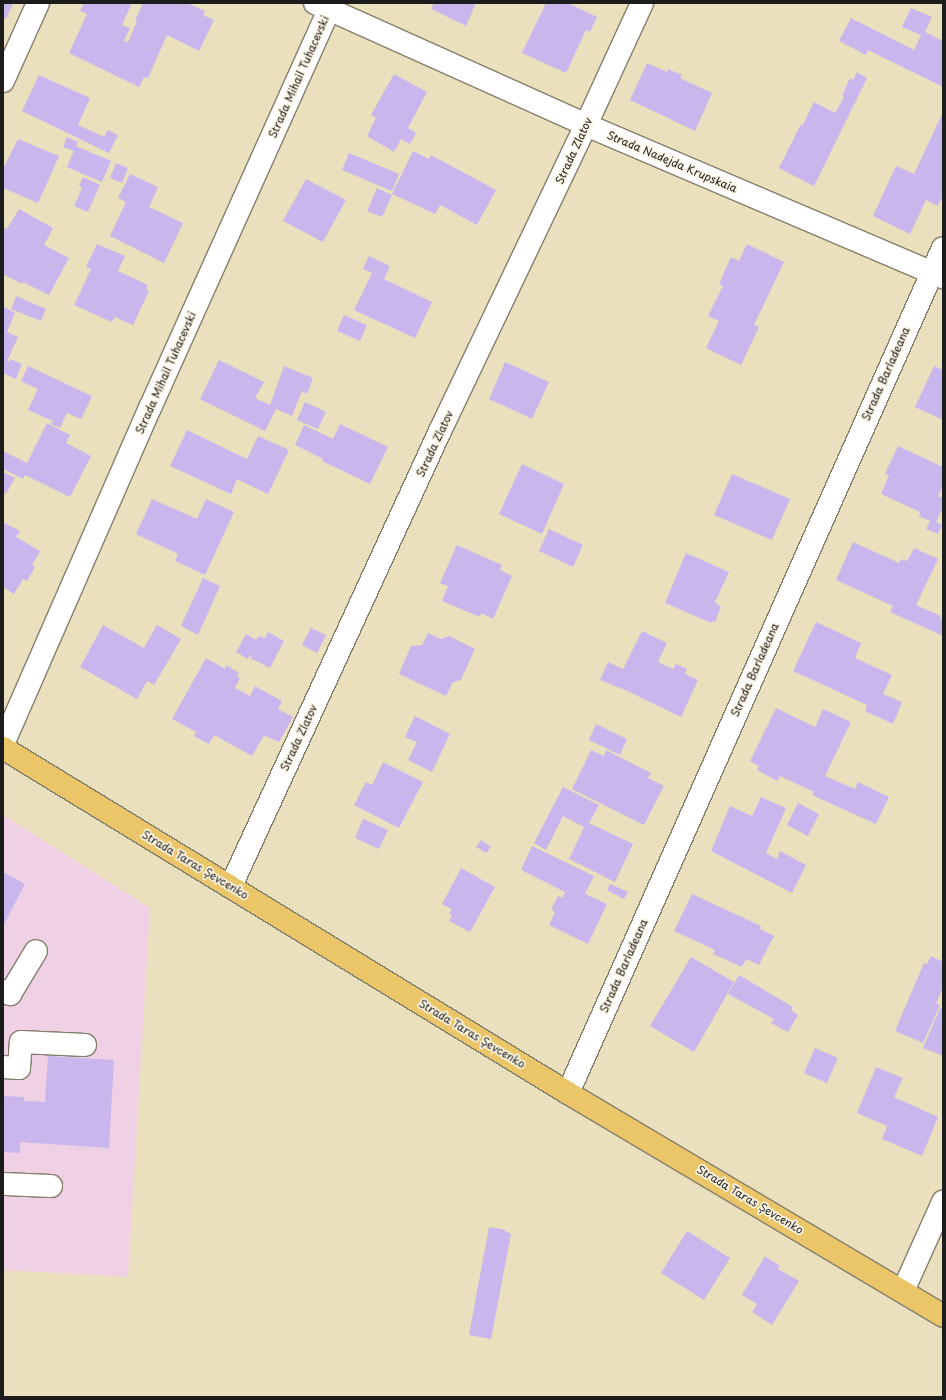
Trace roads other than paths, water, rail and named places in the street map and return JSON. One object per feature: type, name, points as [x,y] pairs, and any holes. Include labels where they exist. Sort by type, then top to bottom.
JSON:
[{"type":"main road","name":"Strada Taras Șevcenko","points":[[3,748],[568,1093],[943,1316]]},
{"type":"street","points":[[3,81],[38,3]]},
{"type":"street","name":"Strada Zlatov","points":[[231,886],[437,439],[586,125],[642,3]]},
{"type":"street","name":"Strada Nadejda Krupskaia","points":[[325,5],[586,125],[937,274]]},
{"type":"street","name":"Strada Mihail Tuhacevski","points":[[3,744],[325,5]]},
{"type":"street","name":"Strada Barladeana","points":[[568,1093],[937,274],[943,248]]},
{"type":"street","points":[[3,991],[10,994],[36,950]]},
{"type":"street","points":[[3,1067],[19,1068],[21,1042],[85,1045]]},
{"type":"street","points":[[3,1184],[51,1186]]},
{"type":"street","points":[[903,1291],[943,1202]]}]
